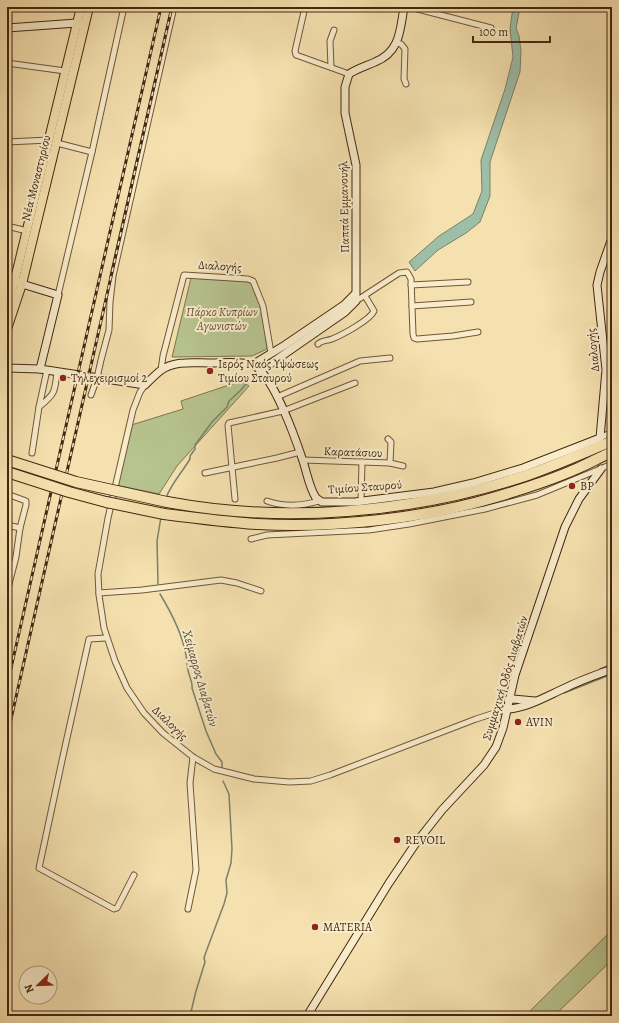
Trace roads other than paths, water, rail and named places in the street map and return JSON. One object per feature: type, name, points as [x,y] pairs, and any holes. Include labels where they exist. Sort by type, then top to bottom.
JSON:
[{"type":"highway","points":[[7,460],[76,482],[183,505],[242,511],[298,513],[362,510],[408,504],[459,494],[526,476],[612,441]]},
{"type":"highway","points":[[7,472],[99,500],[164,514],[257,524],[291,524],[345,522],[416,514],[459,506],[496,497],[577,469],[612,452]]},
{"type":"main road","points":[[81,7],[81,24]]},
{"type":"main road","points":[[74,54],[81,24],[89,7]]},
{"type":"main road","name":"Νέα Μοναστηρίου","points":[[7,307],[19,282],[27,231],[53,141],[65,71],[74,54]]},
{"type":"main road","name":"Νέα Μοναστηρίου","points":[[7,329],[74,54]]},
{"type":"street","points":[[32,453],[43,370],[58,295],[124,7]]},
{"type":"street","points":[[92,395],[110,330],[110,302],[113,276],[174,7]]},
{"type":"street","points":[[306,7],[295,53],[297,56],[349,74],[387,56],[392,52],[399,35],[404,7]]},
{"type":"street","points":[[410,7],[491,28]]},
{"type":"street","points":[[7,28],[81,24]]},
{"type":"street","points":[[331,67],[330,42],[334,30]]},
{"type":"street","points":[[396,43],[401,44],[405,49],[404,79],[406,84]]},
{"type":"street","points":[[7,63],[65,71]]},
{"type":"street","name":"Παππά Εμμανουήλ","points":[[349,74],[345,87],[345,113],[356,165],[356,301]]},
{"type":"street","points":[[7,142],[53,141],[92,152]]},
{"type":"street","points":[[7,226],[27,231]]},
{"type":"street","name":"Διαλογής","points":[[600,438],[606,370],[597,286],[600,272],[612,238]]},
{"type":"street","points":[[260,371],[345,312],[356,301],[399,273],[404,272],[407,272],[409,275],[412,285],[414,338],[453,336],[478,332]]},
{"type":"street","points":[[7,274],[19,282],[58,295]]},
{"type":"street","name":"Διαλογής","points":[[161,370],[163,356],[184,275],[248,279],[253,281],[263,306],[271,353]]},
{"type":"street","points":[[412,285],[468,282]]},
{"type":"street","points":[[7,368],[43,370],[145,385],[161,370],[173,365],[195,363],[241,363],[252,365],[344,305],[356,292]]},
{"type":"street","points":[[318,344],[320,342],[335,338],[357,326],[372,315],[374,311],[365,296]]},
{"type":"street","points":[[412,306],[471,302]]},
{"type":"street","points":[[277,397],[360,361],[390,358]]},
{"type":"street","name":"Τιμίου Σταυρού","points":[[252,365],[260,371],[277,397],[300,452],[314,495],[319,500],[361,501],[434,492],[473,483],[523,468],[600,438]]},
{"type":"street","points":[[39,407],[53,394],[57,372]]},
{"type":"street","points":[[235,500],[228,425],[283,411],[355,383]]},
{"type":"street","name":"Διαλογής","points":[[145,385],[136,400],[133,410],[110,512],[100,564],[99,593],[106,638],[121,677],[138,706],[163,733],[193,757],[214,768],[239,776],[268,781],[311,781],[476,719],[507,709]]},
{"type":"street","points":[[600,438],[612,432]]},
{"type":"street","points":[[388,439],[391,442],[390,463]]},
{"type":"street","points":[[205,473],[300,452]]},
{"type":"street","name":"Καρατάσιου","points":[[303,460],[390,463],[403,466]]},
{"type":"street","points":[[361,501],[362,462]]},
{"type":"street","points":[[251,539],[267,535],[369,530],[478,511],[537,494],[612,464]]},
{"type":"street","name":"Συμμαχική Οδός Διαβατών","points":[[306,1016],[389,883],[416,843],[437,816],[490,758],[498,742],[515,675],[552,562],[567,522],[579,499],[601,469]]},
{"type":"street","points":[[7,494],[26,501],[16,557],[7,592]]},
{"type":"street","points":[[266,501],[284,506],[307,504],[319,500]]},
{"type":"street","points":[[7,524],[20,528]]},
{"type":"street","points":[[99,593],[142,590],[221,580],[237,582],[261,591]]},
{"type":"street","points":[[106,638],[89,639],[39,868],[114,909],[118,908],[134,875]]},
{"type":"street","points":[[507,709],[520,707],[589,677],[612,669]]},
{"type":"street","points":[[508,700],[535,701]]},
{"type":"street","points":[[188,909],[196,870],[190,783],[193,757]]},
{"type":"waterway","name":"Χείμαρρος Διαβατών","points":[[166,498],[190,459],[190,456],[195,449],[195,445],[212,422],[227,407],[229,401],[247,382]]},
{"type":"waterway","name":"Χείμαρρος Διαβατών","points":[[158,584],[157,541],[161,517]]},
{"type":"waterway","name":"Χείμαρρος Διαβατών","points":[[160,594],[172,615],[182,639],[192,688],[206,731],[216,754],[222,762],[222,768]]},
{"type":"waterway","points":[[600,669],[612,664]]},
{"type":"waterway","points":[[564,693],[612,674]]},
{"type":"waterway","name":"Χείμαρρος Διαβατών","points":[[190,1016],[205,962],[204,958],[227,893],[226,880],[231,863],[232,849],[229,794],[223,781]]},
{"type":"railway","points":[[7,686],[161,7]]},
{"type":"railway","points":[[7,737],[172,7]]},
{"type":"place","name":"Ιερός Ναός Υψώσεως Τιμίου Σταυρού","points":[[210,371]]},
{"type":"place","name":"Τηλεχειρισμοί 2","points":[[63,378]]},
{"type":"place","name":"BP","points":[[572,486]]},
{"type":"place","name":"AVIN","points":[[518,722]]},
{"type":"place","name":"REVOIL","points":[[397,840]]},
{"type":"place","name":"MATERIA","points":[[315,927]]},
{"type":"park label","name":"Πάρκο Κυπρίων Αγωνιστών","points":[[222,319]]}]
